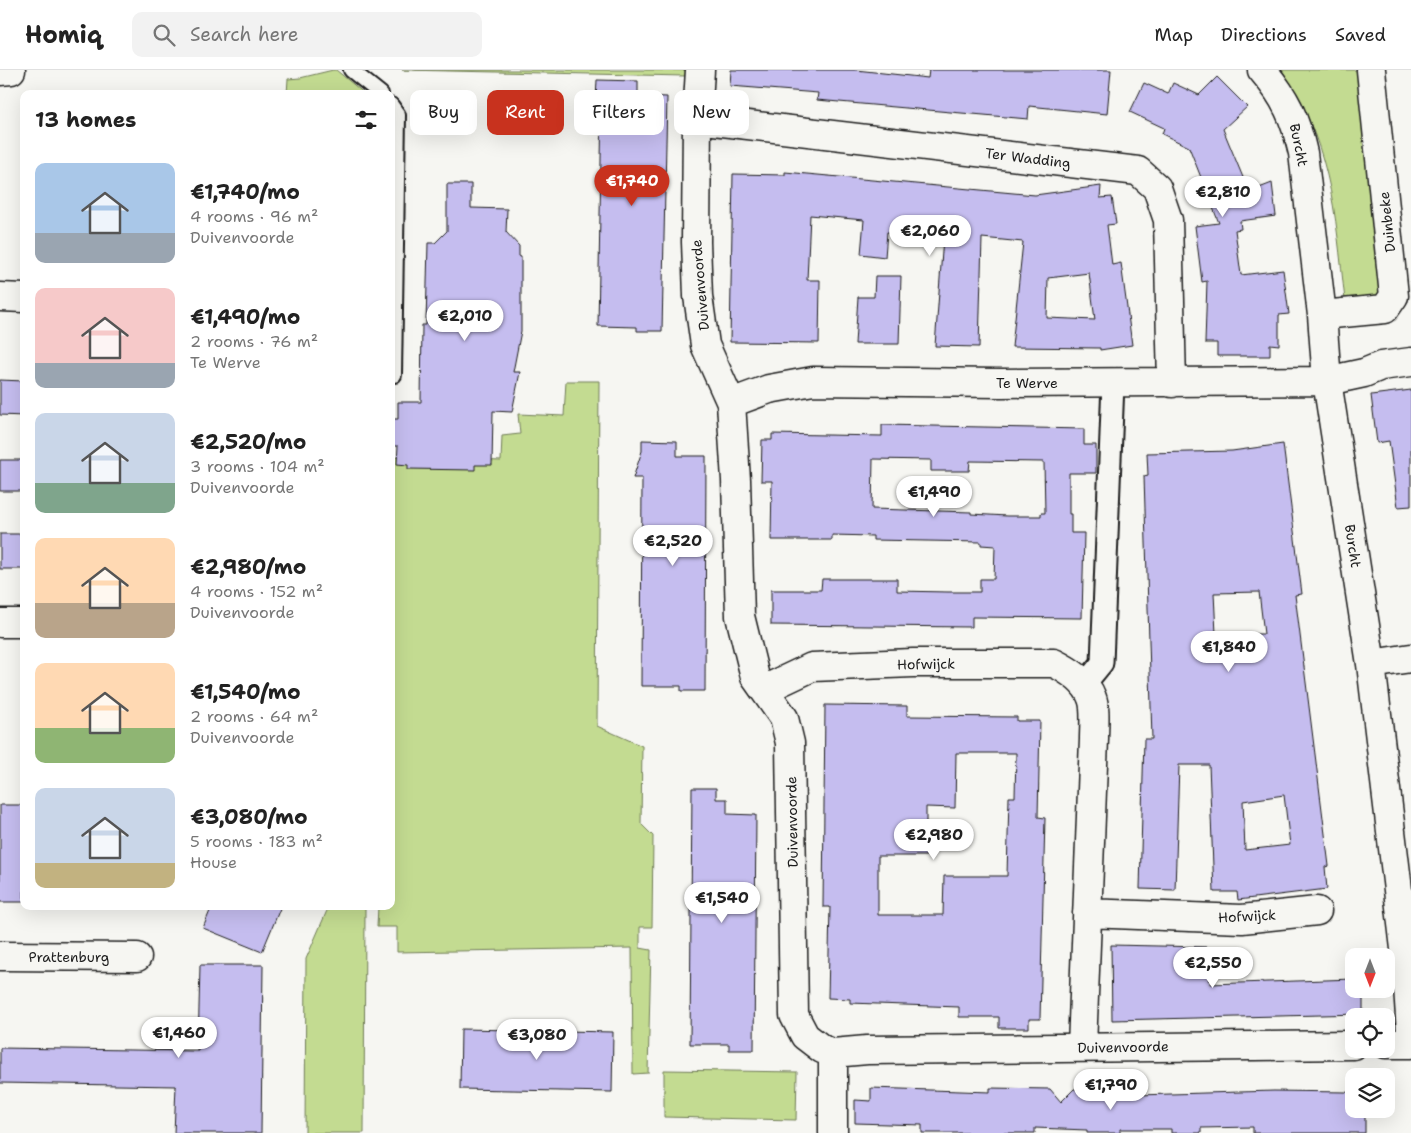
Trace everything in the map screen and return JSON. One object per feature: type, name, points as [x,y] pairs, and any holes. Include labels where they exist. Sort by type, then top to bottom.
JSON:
[{"type":"street","points":[[0,71],[11,70]]},
{"type":"street","name":"Duivenvoorde","points":[[699,90],[700,70]]},
{"type":"street","name":"Burcht","points":[[1262,70],[1275,85],[1288,106],[1297,127],[1303,153],[1322,316],[1327,381],[1371,664],[1408,957],[1411,1032]]},
{"type":"street","name":"Duinbeke","points":[[1322,316],[1385,309],[1394,296],[1371,70]]},
{"type":"street","name":"Ter Wadding","points":[[749,124],[1138,171],[1157,188],[1168,220],[1172,383]]},
{"type":"street","name":"Duivenvoorde","points":[[697,135],[696,242],[698,296],[705,345],[731,403],[736,480],[740,616],[755,677],[784,718],[790,743],[794,1015],[805,1036],[822,1049],[833,1053],[867,1050],[1345,1044]]},
{"type":"street","points":[[0,297],[20,298]]},
{"type":"street","name":"Te Werve","points":[[731,403],[769,389],[813,381],[1113,383],[1327,381],[1364,373],[1381,366],[1411,362]]},
{"type":"street","points":[[1084,685],[1102,662],[1113,383]]},
{"type":"street","points":[[0,623],[20,623]]},
{"type":"street","points":[[1371,664],[1411,658]]},
{"type":"street","name":"Hofwijck","points":[[766,692],[776,684],[812,667],[913,663],[1054,663],[1070,671],[1084,685],[1093,699],[1094,739],[1082,1048]]},
{"type":"street","name":"Hofwijck","points":[[1087,913],[1242,919],[1317,911]]},
{"type":"street","name":"Prattenburg","points":[[0,956],[137,957]]},
{"type":"street","points":[[1395,1044],[1411,1044]]},
{"type":"street","points":[[833,1053],[833,1133]]},
{"type":"lane","points":[[351,70],[376,90]]},
{"type":"lane","points":[[395,111],[398,115],[395,310]]},
{"type":"green space","points":[[336,70],[360,90],[287,90],[288,79]]},
{"type":"green space","points":[[402,70],[686,70],[685,76]]},
{"type":"green space","points":[[1282,70],[1359,70],[1382,288],[1377,297],[1345,300],[1336,221],[1323,161],[1303,107]]},
{"type":"green space","points":[[566,381],[599,381],[597,726],[642,746],[641,824],[653,836],[652,927],[640,927],[640,948],[651,950],[648,1073],[633,1074],[632,948],[397,952],[397,927],[377,927],[378,910],[395,910],[395,457],[501,461],[502,436],[520,434],[518,414],[564,416]]},
{"type":"green space","points":[[327,910],[365,910],[364,1133],[305,1133],[306,959]]},
{"type":"green space","points":[[664,1070],[797,1072],[796,1120],[664,1117]]},
{"type":"building","points":[[731,70],[856,70],[928,78],[929,70],[1111,70],[1107,114],[1029,106],[1028,119],[817,100],[818,93],[730,86]]},
{"type":"building","points":[[1217,77],[1247,107],[1223,129],[1249,192],[1272,183],[1276,216],[1240,221],[1241,229],[1235,230],[1241,275],[1283,270],[1289,314],[1279,315],[1279,345],[1270,344],[1270,356],[1217,356],[1217,343],[1205,343],[1207,281],[1202,282],[1195,226],[1219,223],[1189,147],[1162,134],[1164,128],[1130,112],[1144,83],[1168,94],[1173,83],[1199,95]]},
{"type":"building","points":[[597,80],[638,81],[638,90],[596,90]]},
{"type":"building","points":[[664,97],[667,97],[662,331],[637,331],[637,327],[598,326],[601,135],[664,135]]},
{"type":"building","points":[[785,172],[1035,195],[1101,186],[1100,198],[1112,197],[1116,224],[1107,225],[1112,265],[1121,263],[1132,345],[1100,350],[1100,348],[1012,347],[1023,242],[982,238],[979,347],[935,346],[943,238],[887,232],[885,257],[861,254],[864,220],[810,215],[807,280],[820,280],[819,343],[730,342],[733,174],[785,175]],"holes":[[[1089,273],[1095,320],[1047,318],[1048,278]]]},
{"type":"building","points":[[447,184],[471,184],[471,208],[507,209],[506,232],[519,246],[519,256],[521,257],[521,331],[513,372],[520,372],[512,412],[493,411],[492,465],[475,465],[475,470],[408,469],[408,465],[397,464],[398,446],[395,446],[395,419],[398,419],[398,402],[421,402],[422,325],[426,325],[428,243],[435,243],[447,231]]},
{"type":"building","points":[[875,276],[901,276],[899,344],[855,344],[858,297],[874,297]]},
{"type":"building","points":[[0,380],[20,381],[20,416],[0,415]]},
{"type":"building","points":[[1411,390],[1411,506],[1398,507],[1389,441],[1377,443],[1371,395]]},
{"type":"building","points":[[882,425],[1084,429],[1084,445],[1096,445],[1096,473],[1069,473],[1071,533],[1084,533],[1082,618],[972,617],[972,627],[771,625],[771,590],[821,590],[822,579],[897,579],[897,591],[980,592],[980,579],[994,579],[995,546],[981,545],[981,542],[873,540],[873,536],[832,535],[832,540],[771,540],[772,481],[761,481],[762,440],[772,440],[772,434],[882,436]],"holes":[[[873,459],[931,460],[931,471],[969,471],[970,461],[1044,462],[1045,513],[1041,513],[1041,516],[1007,516],[971,514],[971,512],[872,509]]]},
{"type":"building","points":[[642,440],[677,441],[677,456],[706,456],[705,691],[681,691],[681,686],[641,686],[642,478],[633,478],[642,451]]},
{"type":"building","points":[[1283,444],[1302,594],[1295,595],[1329,866],[1325,867],[1327,889],[1238,900],[1237,892],[1214,892],[1209,765],[1179,765],[1175,890],[1140,889],[1144,739],[1152,739],[1144,476],[1148,475],[1147,453],[1232,451]],"holes":[[[1259,592],[1264,634],[1216,634],[1214,593]],[[1284,795],[1290,845],[1245,850],[1243,801]]]},
{"type":"building","points":[[0,460],[20,460],[20,491],[0,491]]},
{"type":"building","points":[[0,534],[20,534],[20,569],[0,569]]},
{"type":"building","points":[[825,705],[907,706],[907,716],[1017,717],[1017,721],[1040,721],[1038,817],[1045,818],[1040,1019],[1029,1019],[1029,1028],[999,1028],[999,1017],[959,1017],[959,1007],[850,1003],[850,999],[828,998],[830,907],[823,907]],"holes":[[[956,753],[1016,753],[1015,797],[1009,797],[1007,876],[944,876],[943,915],[878,915],[878,856],[926,856],[926,807],[955,808]]]},
{"type":"building","points":[[692,788],[716,788],[716,799],[727,799],[727,814],[756,815],[754,1050],[729,1050],[729,1044],[690,1044]]},
{"type":"building","points":[[0,805],[20,805],[20,902],[0,902]]},
{"type":"building","points":[[210,910],[279,910],[262,952],[203,928]]},
{"type":"building","points":[[1111,945],[1206,947],[1210,984],[1345,979],[1345,998],[1363,998],[1363,1008],[1345,1008],[1345,1014],[1112,1020]]},
{"type":"building","points":[[200,965],[263,965],[261,1133],[174,1133],[176,1086],[0,1083],[0,1048],[198,1051]]},
{"type":"building","points":[[461,1029],[613,1032],[612,1092],[460,1089]]},
{"type":"building","points":[[871,1088],[990,1092],[990,1088],[1050,1089],[1061,1102],[1074,1089],[1086,1090],[1093,1097],[1114,1097],[1120,1090],[1132,1090],[1137,1095],[1274,1091],[1345,1092],[1345,1118],[1365,1118],[1365,1133],[1253,1133],[1253,1127],[1201,1128],[1201,1133],[1171,1133],[1171,1129],[1120,1129],[1120,1133],[1087,1133],[1087,1130],[1035,1128],[1035,1133],[922,1133],[922,1125],[855,1123],[855,1100],[871,1101]]}]
